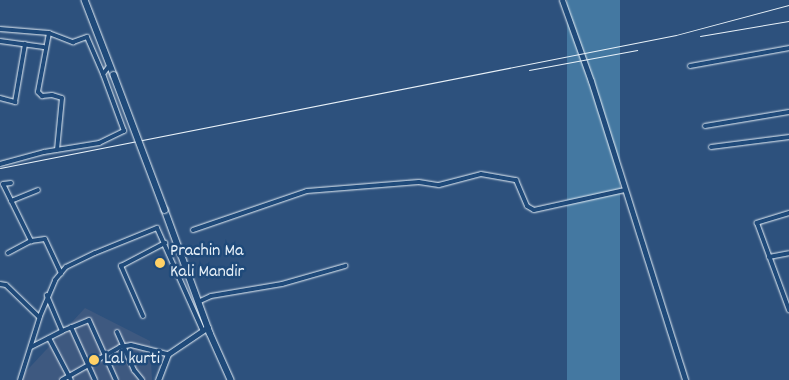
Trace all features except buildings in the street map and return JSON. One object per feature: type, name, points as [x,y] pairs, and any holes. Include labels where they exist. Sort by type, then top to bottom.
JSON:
[{"type":"main road","points":[[85,0],[165,210],[198,302],[205,328],[231,380]]},
{"type":"street","points":[[562,0],[626,190],[685,380]]},
{"type":"street","points":[[0,28],[49,32],[74,42],[87,37],[124,131],[98,144],[57,150],[0,164]]},
{"type":"street","points":[[49,32],[44,48],[38,92],[42,96],[52,95],[62,98],[57,150]]},
{"type":"street","points":[[0,41],[44,48]]},
{"type":"street","points":[[0,98],[15,102],[25,44]]},
{"type":"street","points":[[690,66],[789,48]]},
{"type":"street","points":[[103,74],[110,65]]},
{"type":"street","points":[[705,126],[789,112]]},
{"type":"street","points":[[711,147],[789,137]]},
{"type":"street","points":[[193,230],[307,191],[419,182],[438,185],[481,174],[516,180],[527,206],[534,210],[626,190]]},
{"type":"street","points":[[11,183],[3,184],[31,242]]},
{"type":"street","points":[[11,201],[38,190]]},
{"type":"street","points":[[789,213],[758,223],[769,258],[788,297],[789,310]]},
{"type":"street","points":[[20,380],[47,295],[61,273],[95,253],[157,228],[205,328],[168,354],[158,380]]},
{"type":"street","points":[[8,253],[31,242],[45,239],[61,273]]},
{"type":"street","points":[[143,316],[121,266],[165,243]]},
{"type":"street","points":[[769,258],[789,253]]},
{"type":"street","points":[[198,302],[211,296],[282,284],[345,266]]},
{"type":"street","points":[[0,284],[6,285],[39,317]]},
{"type":"street","points":[[47,295],[62,331]]},
{"type":"street","points":[[31,347],[89,320],[116,380]]},
{"type":"street","points":[[71,327],[95,380]]},
{"type":"street","points":[[117,332],[125,346],[134,370],[142,380]]},
{"type":"street","points":[[49,338],[70,378]]},
{"type":"street","points":[[62,380],[70,378],[125,346],[168,354]]},
{"type":"shaded area","points":[[567,0],[620,0],[620,380],[567,380]]},
{"type":"shaded area","name":"Lal kurti","points":[[85,308],[150,341],[152,380],[18,380]]},
{"type":"railway","points":[[0,168],[676,35],[789,5]]},
{"type":"railway","points":[[700,36],[789,21]]},
{"type":"railway","points":[[529,70],[637,50]]},
{"type":"place","name":"Prachin Ma Kali Mandir","points":[[160,263]]},
{"type":"place","name":"Lal kurti","points":[[94,360]]}]
